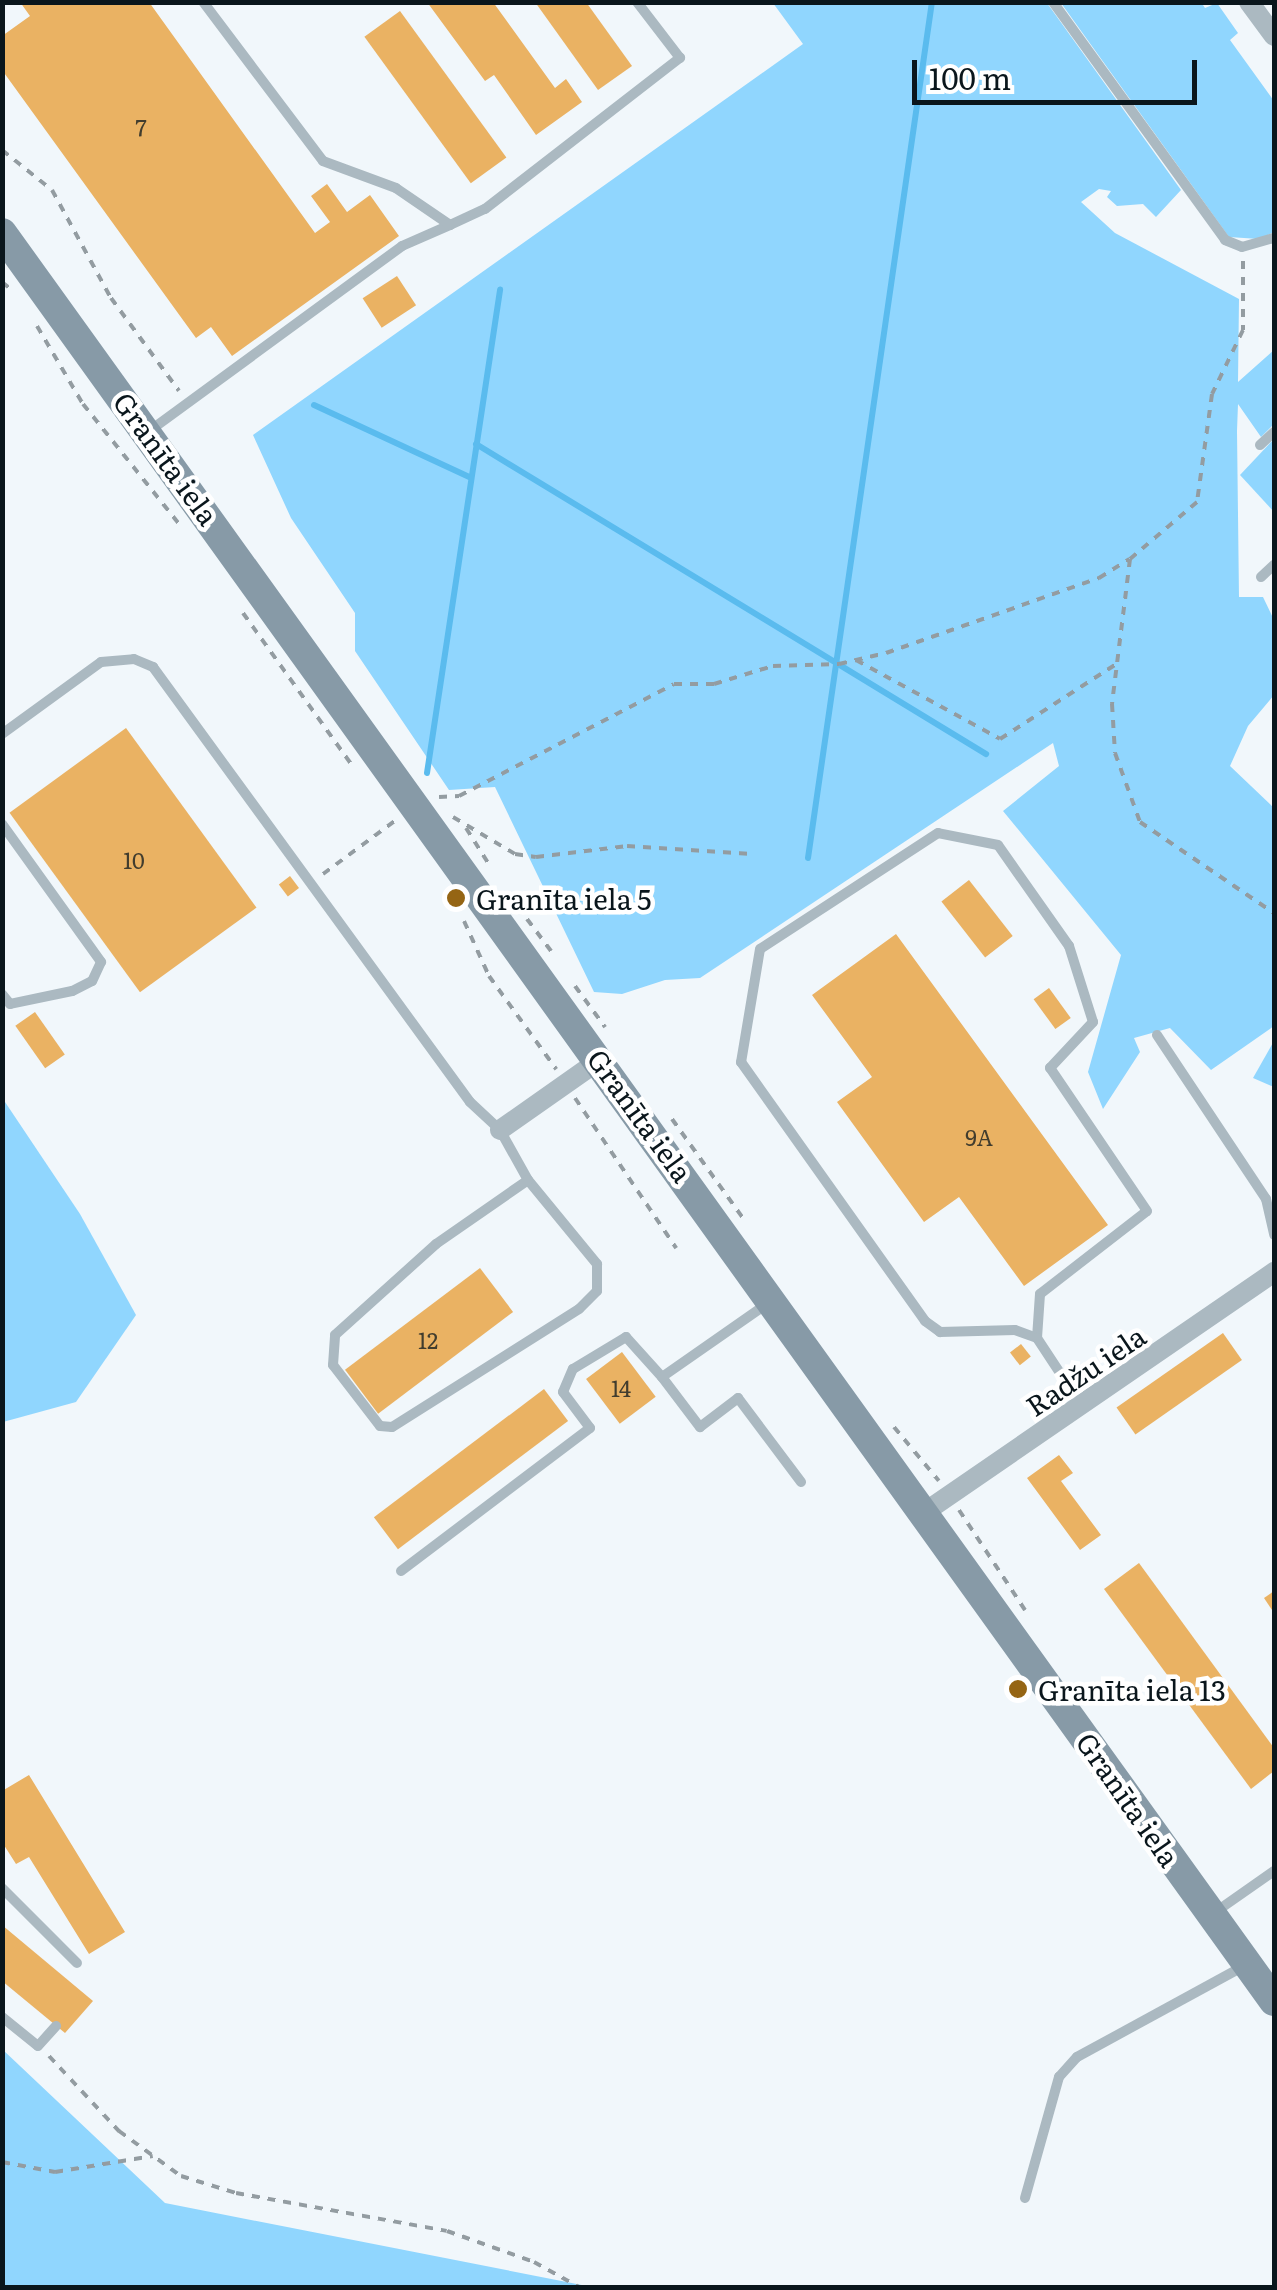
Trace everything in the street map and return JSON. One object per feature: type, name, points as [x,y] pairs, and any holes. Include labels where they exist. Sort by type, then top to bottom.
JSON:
[{"type":"main road","name":"Granīta iela","points":[[2,233],[148,432],[408,817],[601,1059],[1274,2001]]},
{"type":"street","points":[[1249,2],[1274,36]]},
{"type":"street","points":[[500,1130],[601,1059]]},
{"type":"street","name":"Radžu iela","points":[[925,1512],[1274,1272]]},
{"type":"lane","points":[[203,2],[323,161],[396,188],[450,224]]},
{"type":"lane","points":[[148,432],[402,246],[485,209],[680,58],[637,2]]},
{"type":"lane","points":[[1053,2],[1225,240],[1243,247],[1274,238]]},
{"type":"lane","points":[[1260,445],[1274,432]]},
{"type":"lane","points":[[1262,576],[1274,565]]},
{"type":"lane","points":[[2,734],[101,662],[117,658],[153,667],[470,1102],[500,1130],[528,1180],[597,1264],[597,1291],[579,1309],[392,1427],[380,1426],[333,1365],[334,1335],[436,1244],[528,1180]]},
{"type":"lane","points":[[2,824],[101,962],[92,981],[72,991],[10,1004],[2,994]]},
{"type":"lane","points":[[1037,1338],[1015,1330],[940,1332],[925,1321],[741,1062],[760,949],[938,833],[998,845],[1070,946],[1093,1022],[1050,1068],[1147,1211],[1040,1294],[1037,1338],[1081,1406]]},
{"type":"lane","points":[[1156,1036],[1266,1199],[1274,1235]]},
{"type":"lane","points":[[662,1377],[773,1299]]},
{"type":"lane","points":[[402,1570],[590,1428],[563,1392],[573,1369],[626,1337],[700,1427],[738,1398],[800,1482]]},
{"type":"lane","points":[[1211,1915],[1274,1870]]},
{"type":"lane","points":[[2,1888],[77,1964]]},
{"type":"lane","points":[[1025,2198],[1059,2077],[1078,2057],[1248,1964]]},
{"type":"lane","points":[[2,2017],[38,2046],[56,2026]]},
{"type":"path","points":[[2,150],[52,190],[111,298],[188,403]]},
{"type":"path","points":[[408,817],[459,796],[674,684],[714,684],[811,660],[856,660],[1099,578],[1130,558],[1197,502],[1212,394],[1243,330],[1243,247]]},
{"type":"path","points":[[2,282],[16,293]]},
{"type":"path","points":[[36,324],[83,404],[185,529]]},
{"type":"path","points":[[1130,558],[1116,665],[1115,753],[1140,822],[1274,913]]},
{"type":"path","points":[[241,610],[362,776]]},
{"type":"path","points":[[856,660],[1000,738],[1116,665]]},
{"type":"path","points":[[387,804],[408,817]]},
{"type":"path","points":[[311,882],[408,817],[439,804],[515,854],[628,846],[752,854]]},
{"type":"path","points":[[459,909],[489,976],[676,1248]]},
{"type":"path","points":[[38,2046],[119,2131],[180,2176],[236,2193],[447,2231],[534,2262],[581,2288]]},
{"type":"path","points":[[2,2162],[55,2172],[153,2156]]},
{"type":"shaded area","points":[[1201,2],[1205,8],[1217,3],[1238,33],[1230,40],[1274,101],[1274,232],[1259,239],[1229,237],[1061,3]]},
{"type":"shaded area","points":[[773,3],[1047,3],[1181,190],[1156,217],[1143,204],[1117,206],[1107,197],[1111,191],[1099,189],[1081,202],[1115,233],[1239,299],[1238,382],[1274,350],[1274,424],[1261,437],[1238,404],[1237,431],[1239,597],[1263,597],[1274,620],[1274,695],[1248,726],[1230,766],[1274,808],[1274,1026],[1211,1070],[1170,1028],[1134,1038],[1140,1052],[1103,1109],[1088,1072],[1121,955],[1003,811],[1059,766],[1053,743],[700,978],[665,980],[622,994],[594,992],[495,787],[449,790],[355,651],[355,613],[291,518],[253,435],[803,44]]},
{"type":"shaded area","points":[[1274,439],[1274,512],[1240,475]]},
{"type":"shaded area","points":[[1274,1041],[1274,1087],[1253,1078]]},
{"type":"shaded area","points":[[3,1099],[80,1214],[136,1315],[76,1402],[3,1422]]},
{"type":"shaded area","points":[[2,2049],[165,2203],[592,2287],[3,2287]]},
{"type":"building","points":[[20,2],[149,2],[315,233],[330,222],[311,196],[327,184],[347,212],[370,195],[399,236],[232,356],[211,327],[196,338],[2,70],[2,36],[30,16]]},
{"type":"building","points":[[427,2],[493,2],[555,88],[566,79],[582,102],[536,135],[494,75],[485,81]]},
{"type":"building","points":[[535,2],[586,2],[632,66],[598,90]]},
{"type":"building","points":[[400,11],[506,157],[471,183],[364,37]]},
{"type":"building","points":[[397,276],[416,305],[382,328],[363,298]]},
{"type":"building","points":[[126,728],[256,908],[140,992],[10,813]]},
{"type":"building","points":[[290,876],[299,888],[288,896],[279,884]]},
{"type":"building","points":[[969,880],[1013,936],[985,957],[941,902]]},
{"type":"building","points":[[896,934],[1108,1225],[1024,1286],[959,1197],[924,1222],[837,1102],[872,1077],[812,995]]},
{"type":"building","points":[[1049,988],[1071,1018],[1055,1029],[1034,999]]},
{"type":"building","points":[[35,1012],[65,1055],[45,1068],[15,1026]]},
{"type":"building","points":[[480,1268],[513,1312],[378,1414],[345,1370]]},
{"type":"building","points":[[1223,1333],[1242,1360],[1135,1435],[1117,1408]]},
{"type":"building","points":[[1021,1344],[1031,1357],[1020,1365],[1010,1353]]},
{"type":"building","points":[[622,1352],[656,1397],[620,1424],[586,1379]]},
{"type":"building","points":[[544,1389],[568,1421],[398,1549],[374,1517]]},
{"type":"building","points":[[1059,1455],[1073,1473],[1061,1481],[1101,1535],[1080,1550],[1027,1478]]},
{"type":"building","points":[[1139,1563],[1274,1748],[1274,1771],[1251,1789],[1104,1589]]},
{"type":"building","points":[[1274,1591],[1274,1613],[1264,1598]]},
{"type":"building","points":[[29,1775],[125,1932],[89,1954],[29,1857],[16,1864],[2,1842],[2,1791]]},
{"type":"building","points":[[2,1925],[93,2001],[65,2033],[2,1981]]},
{"type":"waterway","points":[[808,858],[932,2]]},
{"type":"waterway","points":[[427,773],[500,289]]},
{"type":"waterway","points":[[314,405],[471,478]]},
{"type":"waterway","points":[[476,444],[986,754]]},
{"type":"place","name":"Granīta iela 5","points":[[456,898]]},
{"type":"place","name":"Granīta iela 13","points":[[1018,1689]]}]
